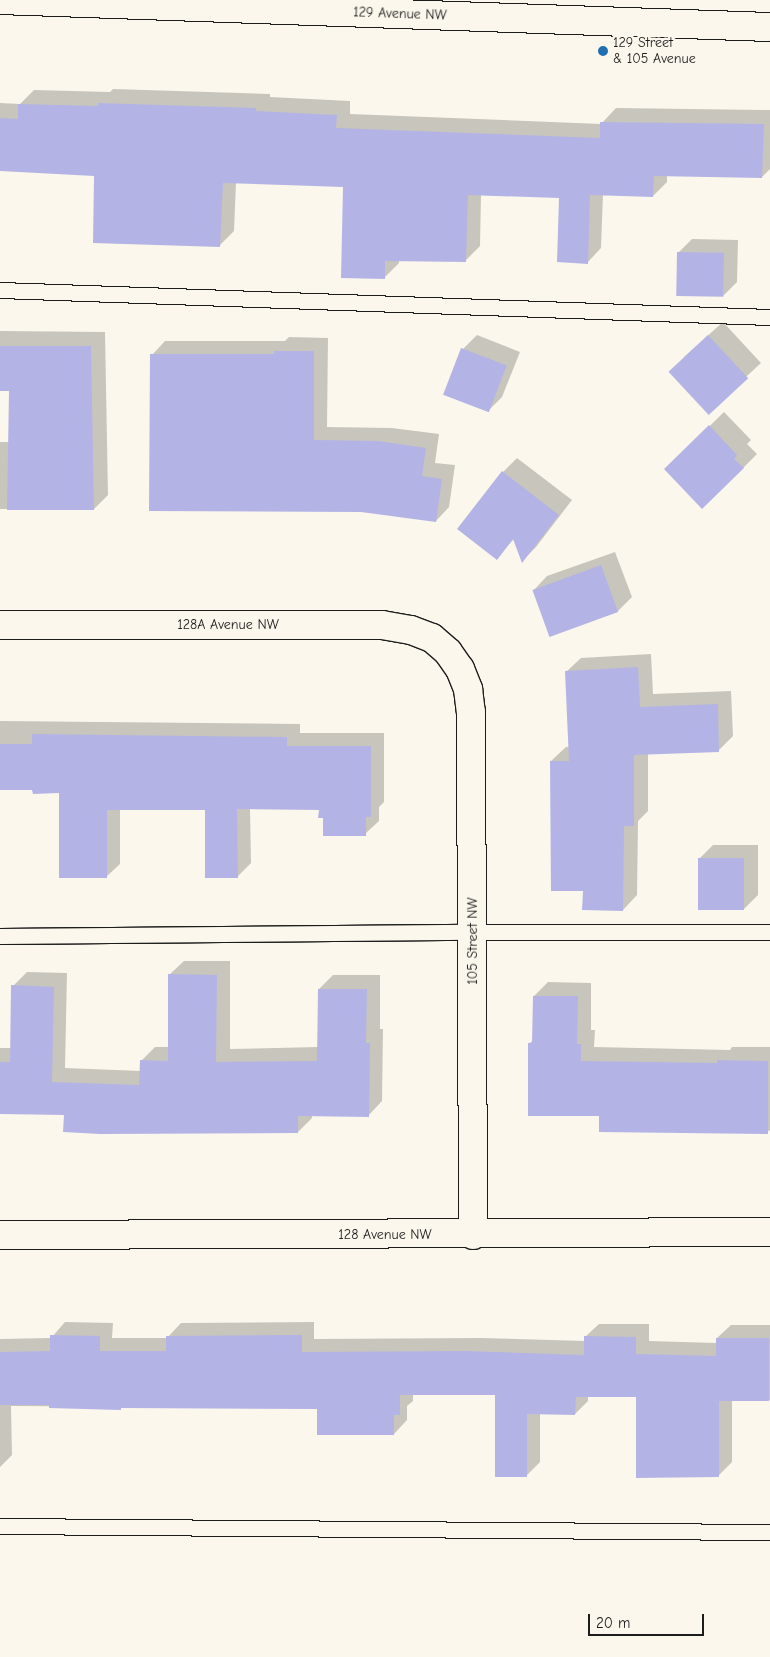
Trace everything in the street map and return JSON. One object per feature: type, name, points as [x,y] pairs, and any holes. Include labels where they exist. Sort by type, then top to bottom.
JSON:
[{"type":"street","name":"129 Avenue NW","points":[[0,0],[473,8],[770,27]]},
{"type":"street","name":"128A Avenue NW","points":[[0,625],[382,625],[411,630],[432,638],[448,652]]},
{"type":"street","name":"105 Street NW","points":[[448,652],[460,669],[468,689],[471,712],[473,1235]]},
{"type":"street","name":"128 Avenue NW","points":[[0,1235],[473,1235],[770,1232]]},
{"type":"lane","points":[[0,290],[770,317]]},
{"type":"lane","points":[[0,936],[473,932],[770,932]]},
{"type":"lane","points":[[0,1526],[770,1532]]},
{"type":"building","points":[[98,103],[256,108],[256,111],[337,115],[336,128],[600,138],[600,122],[764,124],[762,178],[654,176],[653,197],[590,195],[588,264],[557,262],[559,198],[468,195],[466,262],[385,261],[385,279],[341,278],[343,187],[223,183],[220,247],[93,243],[94,176],[0,171],[0,118],[18,119],[18,104],[98,106]]},
{"type":"building","points":[[677,252],[724,253],[723,297],[676,296]]},
{"type":"building","points":[[708,335],[748,378],[709,415],[669,372]]},
{"type":"building","points":[[0,346],[91,346],[94,510],[7,510],[9,391],[0,391]]},
{"type":"building","points":[[461,348],[507,366],[489,412],[443,395]]},
{"type":"building","points":[[274,351],[314,351],[314,440],[378,441],[426,448],[422,476],[442,479],[436,522],[361,512],[149,511],[150,354],[274,354]]},
{"type":"building","points":[[709,425],[737,455],[734,459],[744,468],[702,509],[664,469]]},
{"type":"building","points":[[502,471],[559,515],[522,563],[513,539],[497,560],[457,529]]},
{"type":"building","points":[[601,565],[618,612],[550,637],[532,590]]},
{"type":"building","points":[[638,667],[640,707],[718,704],[719,752],[634,755],[634,826],[624,826],[623,911],[582,910],[583,891],[551,891],[550,761],[569,761],[565,671]]},
{"type":"building","points":[[32,734],[287,737],[287,746],[371,746],[371,817],[366,817],[366,836],[323,836],[323,818],[318,818],[319,810],[237,809],[238,878],[205,878],[205,810],[107,810],[107,878],[59,878],[59,793],[33,794],[32,790],[0,790],[0,744],[32,744]]},
{"type":"building","points":[[698,858],[744,858],[744,910],[698,910]]},
{"type":"building","points":[[168,974],[217,975],[216,1062],[317,1061],[318,989],[367,989],[366,1043],[370,1043],[369,1117],[298,1116],[298,1133],[100,1134],[63,1132],[64,1115],[0,1114],[0,1062],[10,1062],[11,985],[54,987],[52,1082],[139,1085],[140,1060],[168,1061]]},
{"type":"building","points":[[533,996],[578,996],[577,1044],[581,1044],[581,1061],[717,1063],[717,1060],[768,1061],[768,1134],[599,1132],[599,1116],[528,1116],[528,1043],[532,1043]]},
{"type":"building","points":[[50,1335],[100,1336],[100,1351],[166,1351],[166,1336],[302,1335],[302,1352],[466,1351],[584,1355],[584,1336],[636,1337],[636,1354],[716,1356],[716,1338],[769,1338],[769,1401],[719,1401],[719,1477],[636,1478],[636,1397],[576,1397],[575,1415],[527,1414],[527,1477],[495,1477],[495,1395],[400,1395],[400,1415],[394,1415],[394,1435],[317,1435],[317,1409],[121,1408],[121,1410],[49,1408],[49,1405],[0,1405],[0,1352],[50,1351]]},
{"type":"place","name":"129 Street & 105 Avenue","points":[[603,51]]}]
